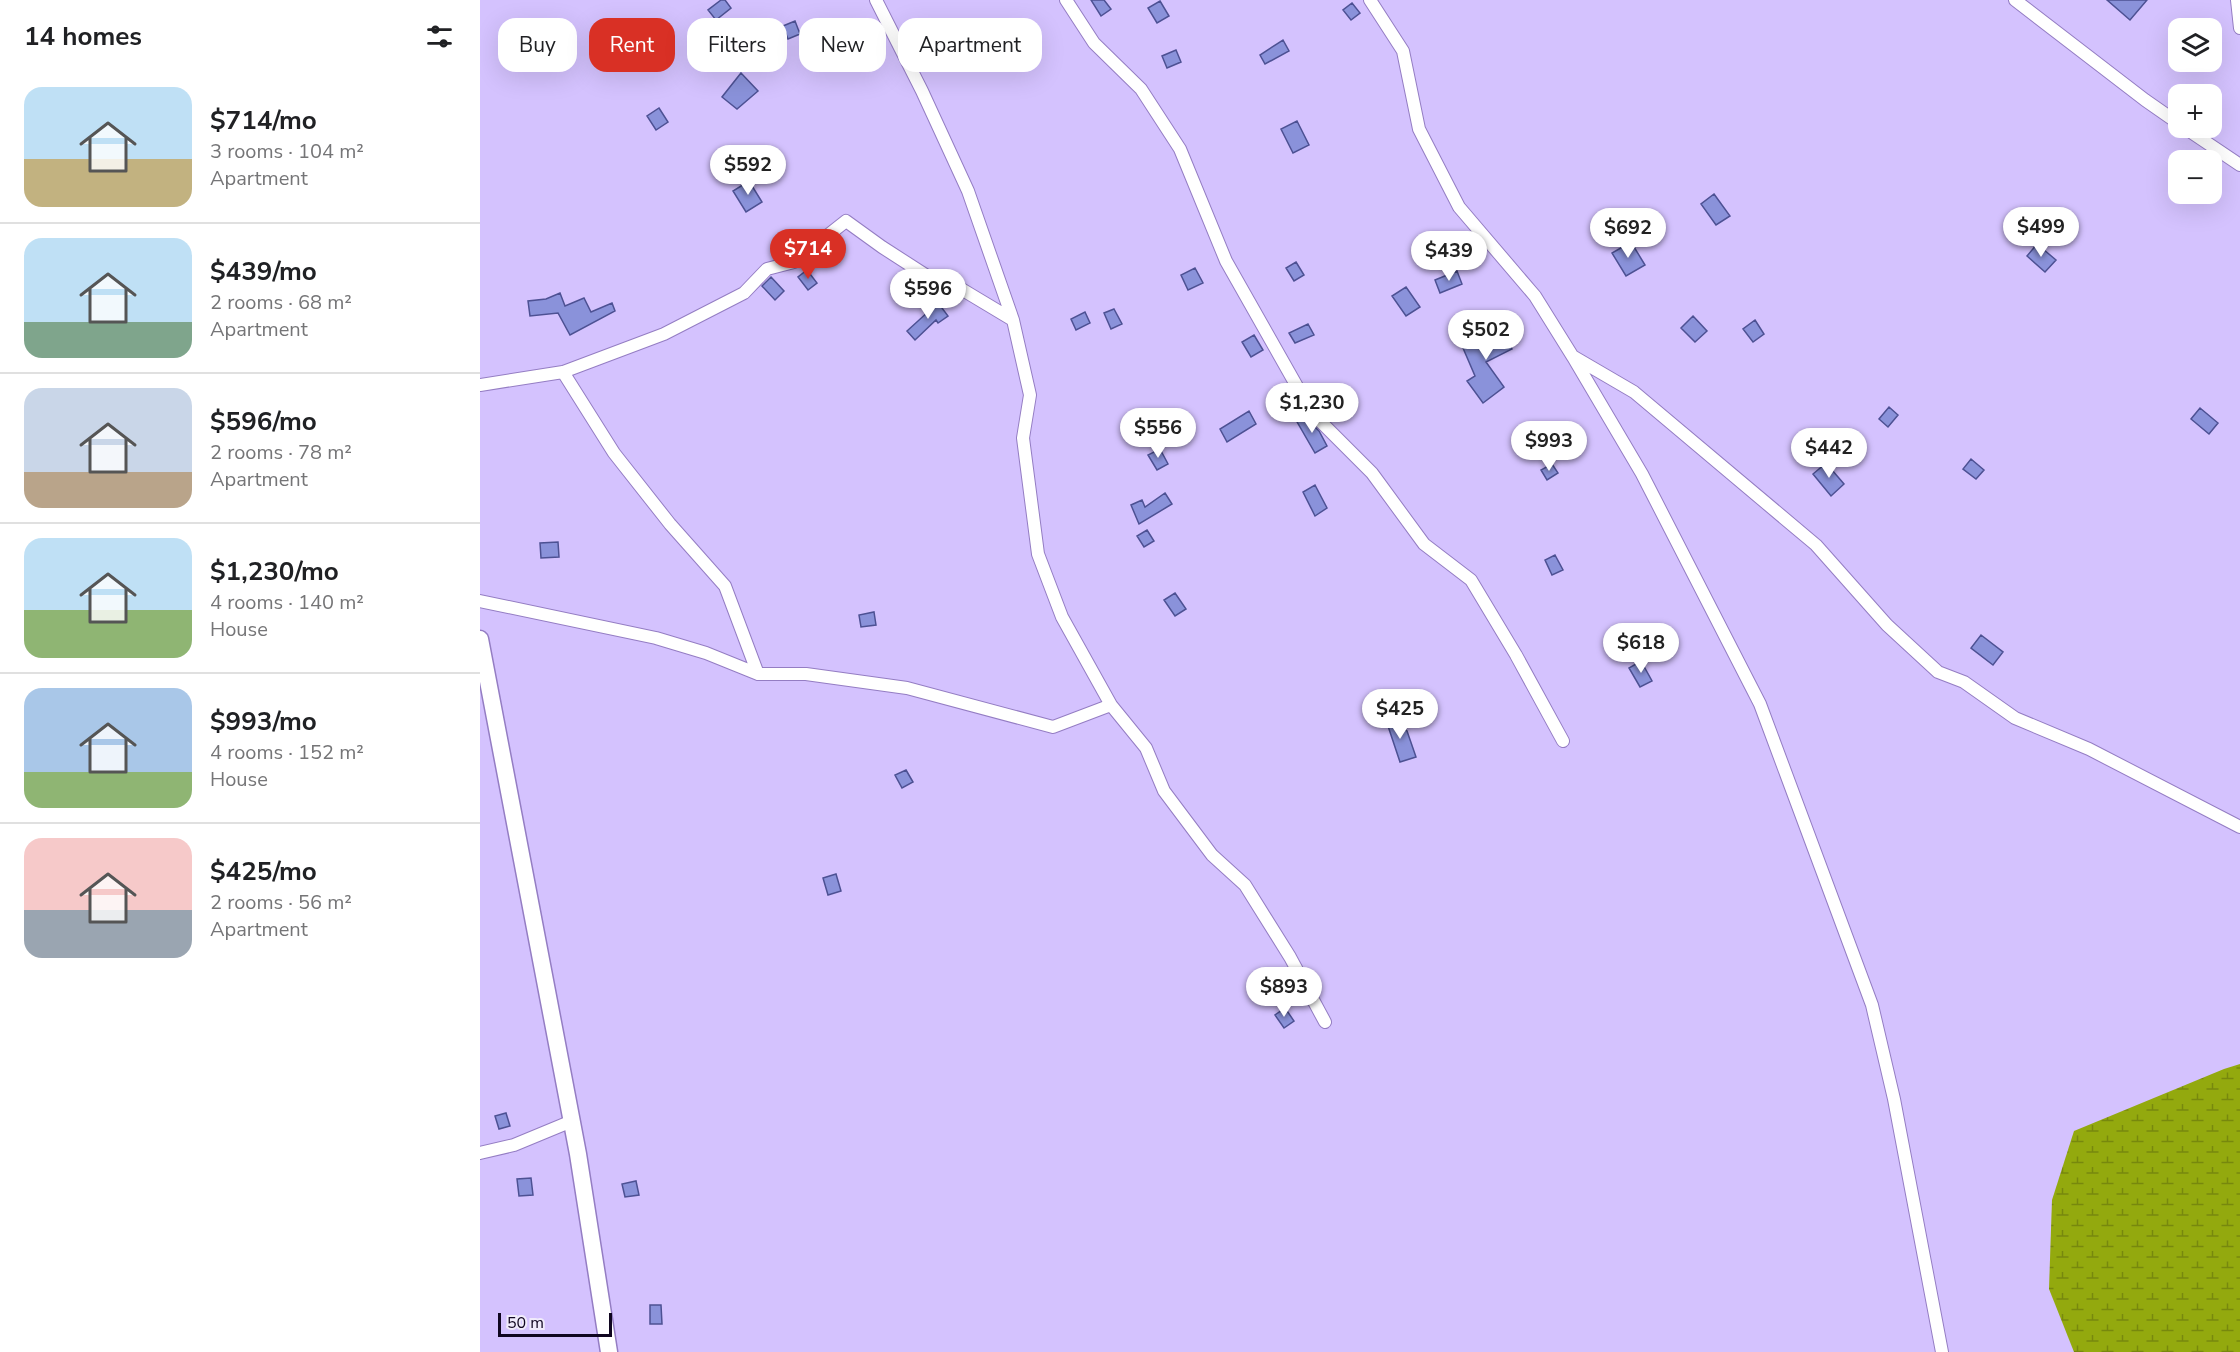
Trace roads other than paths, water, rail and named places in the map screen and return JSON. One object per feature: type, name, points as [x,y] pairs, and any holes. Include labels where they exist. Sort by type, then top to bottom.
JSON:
[{"type":"main road","points":[[480,639],[572,1121],[609,1352]]},
{"type":"street","points":[[876,0],[922,91],[968,191],[1012,320],[1030,395],[1023,438],[1038,554],[1062,617],[1111,705],[1146,748],[1164,791],[1212,855],[1245,885],[1290,957],[1325,1022]]},
{"type":"street","points":[[1066,0],[1094,43],[1141,89],[1180,149],[1226,261],[1312,413],[1372,473],[1424,544],[1471,580],[1516,655],[1563,741]]},
{"type":"street","points":[[1370,0],[1403,51],[1419,129],[1459,207],[1535,296],[1573,357],[1642,474],[1760,704],[1872,1005],[1894,1099],[1942,1352]]},
{"type":"street","points":[[2015,0],[2168,116]]},
{"type":"street","points":[[2237,0],[2240,28]]},
{"type":"street","points":[[2200,138],[2240,165]]},
{"type":"street","points":[[480,385],[563,372],[664,334],[744,293],[767,269],[794,262],[846,221],[927,276],[948,281],[1012,320]]},
{"type":"street","points":[[1573,357],[1635,392],[1816,545],[1887,625],[1938,672],[1964,682],[2015,718],[2089,749],[2240,826]]},
{"type":"street","points":[[563,372],[614,453],[670,524],[725,586],[758,674]]},
{"type":"street","points":[[480,601],[656,638],[706,653],[758,674],[806,674],[907,688],[1053,727],[1111,705]]},
{"type":"street","points":[[480,1153],[514,1144],[572,1121]]}]
